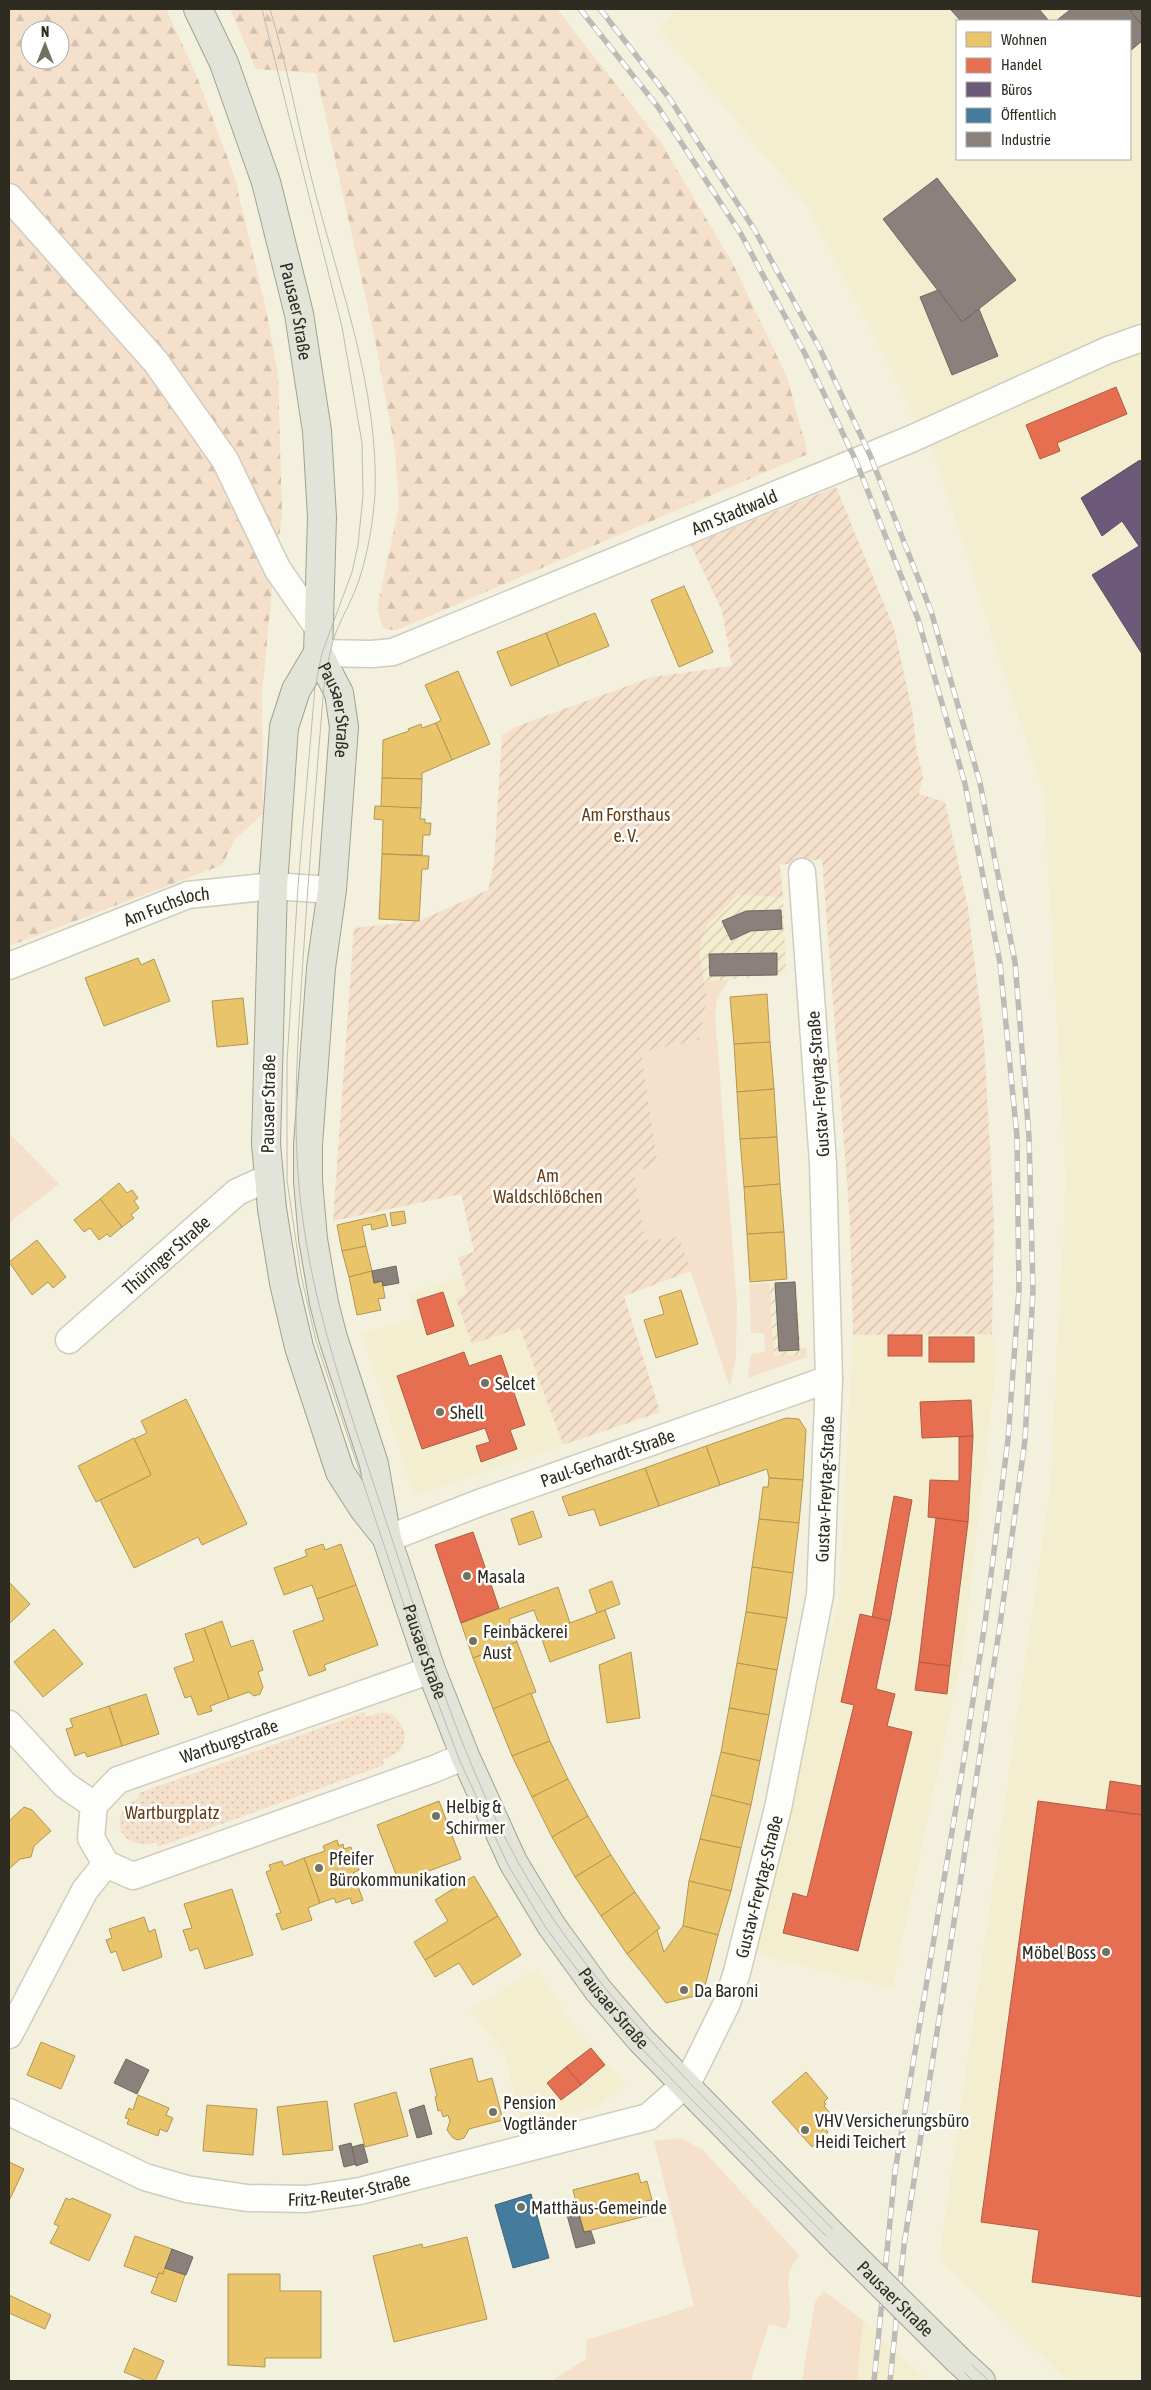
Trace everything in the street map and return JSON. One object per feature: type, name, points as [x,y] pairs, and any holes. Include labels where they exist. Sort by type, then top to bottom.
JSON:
[{"type":"main road","name":"Pausaer Straße","points":[[198,9],[224,63],[266,182],[282,238],[299,314],[317,431],[322,517],[319,641],[339,693],[344,727],[332,890],[321,968],[308,1145],[313,1239],[333,1338],[376,1472],[387,1539],[431,1670],[465,1756],[513,1862],[551,1925],[598,1990],[641,2040],[839,2242],[981,2381]]},
{"type":"main road","name":"Pausaer Straße","points":[[319,641],[296,690],[284,726],[273,886],[266,1144],[284,1282],[310,1383],[340,1472],[363,1508],[387,1539]]},
{"type":"street","name":"Pausaer Straße","points":[[9,197],[156,362],[225,460],[278,570],[319,641]]},
{"type":"street","name":"Am Stadtwald","points":[[319,641],[372,654],[393,652],[911,439],[1108,350],[1142,338]]},
{"type":"street","name":"Gustav-Freytag-Straße","points":[[684,2085],[727,2003],[737,1972],[778,1808],[820,1595],[829,1379],[823,1163],[802,872]]},
{"type":"street","name":"Am Fuchsloch","points":[[9,966],[188,895],[273,886],[332,890]]},
{"type":"street","name":"Thüringer Straße","points":[[69,1340],[237,1192],[257,1184],[270,1182]]},
{"type":"street","name":"Paul-Gerhardt-Straße","points":[[387,1539],[488,1500],[829,1379]]},
{"type":"street","name":"Wartburgstraße","points":[[94,1805],[118,1780],[431,1670]]},
{"type":"street","points":[[9,1724],[65,1785],[94,1805],[91,1838],[106,1864],[132,1876],[434,1769],[465,1756]]},
{"type":"street","points":[[9,2035],[85,1890],[106,1864]]},
{"type":"street","name":"Fritz-Reuter-Straße","points":[[9,2112],[145,2177],[178,2187],[248,2198],[306,2199],[360,2191],[648,2117],[684,2085]]},
{"type":"shaded area","points":[[678,9],[1142,9],[1142,2381],[1068,2381],[939,2260],[1050,1488],[1066,1181],[1044,796],[935,457],[808,207],[658,27]]},
{"type":"shaded area","points":[[738,895],[783,897],[786,974],[703,982],[699,951],[706,927]]},
{"type":"shaded area","points":[[463,1277],[467,1294],[456,1299],[472,1344],[520,1328],[563,1445],[415,1496],[362,1334],[415,1318],[408,1293]]},
{"type":"shaded area","points":[[796,1281],[801,1355],[774,1357],[769,1283]]},
{"type":"shaded area","points":[[992,1334],[997,1358],[963,1653],[892,1988],[754,1954],[839,1598],[853,1335]]},
{"type":"shaded area","points":[[537,1969],[571,2022],[626,2085],[597,2106],[522,2127],[504,2052],[470,2010]]},
{"type":"shaded area","points":[[863,2320],[927,2381],[857,2381]]},
{"type":"green space","points":[[9,9],[166,9],[196,74],[234,175],[266,309],[278,373],[282,516],[272,589],[262,694],[263,814],[235,839],[222,865],[9,946]]},
{"type":"green space","points":[[230,9],[557,9],[660,141],[733,264],[787,377],[808,454],[397,630],[384,629],[377,609],[399,506],[395,450],[375,340],[316,73],[256,69]]},
{"type":"green space","name":"Am Forsthaus e. V.","points":[[836,487],[894,628],[913,715],[916,748],[923,777],[919,794],[945,802],[968,908],[984,1040],[994,1222],[992,1334],[853,1335],[850,1222],[822,859],[780,865],[783,897],[738,895],[706,927],[699,951],[707,998],[699,1040],[641,1052],[658,1165],[634,1172],[645,1240],[679,1237],[691,1271],[624,1296],[660,1412],[563,1445],[520,1328],[472,1344],[456,1299],[467,1294],[458,1257],[474,1252],[461,1194],[333,1221],[354,928],[419,921],[488,890],[494,863],[502,736],[515,727],[652,677],[732,666],[722,611],[691,545]]},
{"type":"green space","points":[[730,979],[718,996],[715,1013],[737,1305],[736,1356],[730,1387],[679,1237],[645,1240],[634,1172],[658,1165],[641,1052],[699,1040],[707,998],[703,982]]},
{"type":"green space","points":[[9,1133],[59,1184],[9,1223]]},
{"type":"green space","points":[[769,1283],[774,1356],[801,1355],[800,1349],[806,1348],[807,1357],[748,1378],[751,1354],[765,1352],[764,1333],[751,1333],[749,1284]]},
{"type":"green space","name":"Wartburgplatz","points":[[365,1712],[366,1717],[386,1713],[397,1718],[401,1723],[404,1735],[402,1747],[398,1752],[383,1760],[384,1765],[158,1847],[156,1842],[143,1844],[133,1842],[121,1830],[120,1821],[122,1813],[128,1805],[139,1798],[139,1793]]},
{"type":"green space","points":[[680,2138],[702,2149],[800,2256],[791,2267],[789,2274],[790,2312],[786,2329],[769,2324],[751,2379],[756,2381],[551,2381],[586,2359],[587,2340],[694,2306],[654,2141]]},
{"type":"green space","points":[[824,2291],[863,2320],[857,2381],[802,2381],[815,2302]]},
{"type":"building: Wohnen","points":[[684,586],[713,652],[679,667],[651,600]]},
{"type":"building: Wohnen","points":[[595,613],[609,646],[559,666],[546,633]]},
{"type":"building: Wohnen","points":[[546,633],[559,666],[511,686],[497,652]]},
{"type":"building: Wohnen","points":[[458,671],[490,744],[452,760],[436,723],[441,720],[425,685]]},
{"type":"building: Wohnen","points":[[436,723],[452,760],[422,773],[422,779],[382,778],[383,740],[409,731],[408,729],[421,724],[422,728]]},
{"type":"building: Wohnen","points":[[382,778],[422,779],[421,808],[381,807]]},
{"type":"building: Wohnen","points":[[375,806],[421,808],[420,819],[425,819],[425,823],[431,823],[430,835],[423,835],[422,855],[382,854],[383,820],[374,819]]},
{"type":"building: Wohnen","points":[[382,854],[429,856],[428,869],[422,869],[419,921],[379,919]]},
{"type":"building: Wohnen","points":[[138,958],[141,965],[154,959],[170,1001],[104,1026],[85,978]]},
{"type":"building: Wohnen","points":[[767,994],[770,1042],[734,1044],[730,997]]},
{"type":"building: Wohnen","points":[[243,998],[248,1044],[217,1047],[212,1001]]},
{"type":"building: Wohnen","points":[[770,1042],[774,1089],[737,1092],[734,1044]]},
{"type":"building: Wohnen","points":[[774,1089],[777,1137],[740,1139],[737,1092]]},
{"type":"building: Wohnen","points":[[777,1137],[780,1184],[744,1187],[740,1139]]},
{"type":"building: Wohnen","points":[[119,1183],[127,1193],[132,1190],[138,1198],[134,1201],[139,1208],[131,1215],[134,1218],[122,1227],[100,1199]]},
{"type":"building: Wohnen","points":[[780,1184],[784,1232],[747,1234],[744,1187]]},
{"type":"building: Wohnen","points":[[100,1199],[122,1227],[110,1237],[107,1234],[99,1240],[90,1228],[84,1232],[74,1220]]},
{"type":"building: Wohnen","points":[[404,1211],[406,1223],[392,1226],[390,1213]]},
{"type":"building: Wohnen","points":[[385,1214],[388,1226],[372,1230],[371,1224],[362,1226],[366,1246],[342,1251],[337,1225]]},
{"type":"building: Wohnen","points":[[784,1232],[787,1279],[750,1282],[747,1234]]},
{"type":"building: Wohnen","points":[[37,1240],[66,1277],[53,1288],[48,1282],[32,1295],[9,1262]]},
{"type":"building: Wohnen","points":[[366,1246],[372,1271],[349,1277],[342,1251]]},
{"type":"building: Wohnen","points":[[372,1271],[374,1283],[382,1281],[385,1298],[378,1299],[381,1310],[357,1315],[349,1277]]},
{"type":"building: Wohnen","points":[[681,1290],[698,1344],[656,1358],[644,1320],[664,1314],[659,1297]]},
{"type":"building: Wohnen","points":[[186,1399],[247,1524],[202,1545],[198,1537],[134,1568],[100,1500],[151,1475],[134,1439],[147,1433],[141,1421]]},
{"type":"building: Wohnen","points":[[786,1418],[799,1419],[806,1430],[803,1480],[769,1478],[767,1469],[720,1485],[706,1446]]},
{"type":"building: Wohnen","points":[[134,1438],[151,1475],[96,1502],[78,1466]]},
{"type":"building: Wohnen","points":[[706,1446],[720,1485],[659,1506],[645,1468]]},
{"type":"building: Wohnen","points":[[645,1468],[659,1506],[600,1526],[594,1509],[569,1516],[562,1497]]},
{"type":"building: Wohnen","points":[[769,1478],[803,1480],[799,1523],[759,1519],[763,1487],[768,1487]]},
{"type":"building: Wohnen","points":[[533,1511],[542,1537],[519,1545],[511,1519]]},
{"type":"building: Wohnen","points":[[759,1519],[799,1523],[793,1573],[752,1567]]},
{"type":"building: Wohnen","points":[[323,1544],[325,1550],[341,1544],[356,1585],[317,1599],[312,1585],[284,1595],[274,1568],[307,1556],[305,1550]]},
{"type":"building: Wohnen","points":[[752,1567],[793,1573],[787,1618],[746,1612]]},
{"type":"building: Wohnen","points":[[612,1581],[620,1604],[597,1613],[589,1590]]},
{"type":"building: Wohnen","points":[[9,1582],[30,1604],[9,1624]]},
{"type":"building: Wohnen","points":[[356,1585],[378,1645],[324,1665],[326,1670],[309,1676],[293,1631],[324,1620],[317,1599]]},
{"type":"building: Wohnen","points":[[558,1587],[570,1623],[542,1633],[534,1610],[509,1619],[517,1642],[473,1658],[461,1623]]},
{"type":"building: Wohnen","points":[[605,1610],[615,1638],[550,1662],[540,1634]]},
{"type":"building: Wohnen","points":[[746,1612],[787,1618],[777,1670],[737,1663]]},
{"type":"building: Wohnen","points":[[222,1621],[231,1647],[253,1640],[263,1670],[258,1672],[263,1687],[260,1694],[254,1696],[249,1692],[229,1699],[204,1628]]},
{"type":"building: Wohnen","points":[[204,1628],[229,1699],[210,1706],[212,1711],[198,1715],[191,1696],[185,1698],[174,1668],[194,1661],[185,1634]]},
{"type":"building: Wohnen","points":[[54,1629],[83,1664],[43,1697],[14,1662]]},
{"type":"building: Wohnen","points":[[517,1642],[536,1692],[493,1709],[473,1658]]},
{"type":"building: Wohnen","points":[[631,1652],[640,1718],[607,1723],[599,1665]]},
{"type":"building: Wohnen","points":[[737,1663],[777,1670],[769,1715],[729,1708]]},
{"type":"building: Wohnen","points":[[531,1693],[550,1741],[512,1756],[493,1709]]},
{"type":"building: Wohnen","points":[[146,1694],[159,1734],[122,1746],[109,1706]]},
{"type":"building: Wohnen","points":[[109,1706],[122,1746],[87,1757],[85,1752],[75,1756],[66,1729],[73,1727],[70,1719]]},
{"type":"building: Wohnen","points":[[729,1708],[769,1715],[760,1761],[721,1752]]},
{"type":"building: Wohnen","points":[[550,1741],[568,1779],[532,1797],[512,1756]]},
{"type":"building: Wohnen","points":[[721,1752],[760,1761],[751,1805],[711,1795]]},
{"type":"building: Wohnen","points":[[568,1779],[588,1816],[552,1837],[532,1797]]},
{"type":"building: Wohnen","points":[[711,1795],[751,1805],[741,1848],[700,1839]]},
{"type":"building: Wohnen","points":[[439,1801],[461,1859],[399,1882],[377,1825]]},
{"type":"building: Wohnen","points":[[24,1807],[32,1810],[51,1831],[34,1846],[31,1857],[20,1859],[9,1869],[9,1821]]},
{"type":"building: Wohnen","points":[[588,1816],[611,1855],[575,1877],[552,1837]]},
{"type":"building: Wohnen","points":[[700,1839],[741,1848],[731,1891],[689,1881]]},
{"type":"building: Wohnen","points":[[337,1840],[339,1846],[343,1844],[344,1849],[351,1847],[359,1870],[353,1873],[363,1900],[352,1904],[350,1898],[336,1903],[334,1898],[320,1903],[304,1858],[325,1851],[323,1846]]},
{"type":"building: Wohnen","points":[[611,1855],[635,1892],[601,1916],[575,1877]]},
{"type":"building: Wohnen","points":[[304,1858],[320,1903],[308,1908],[312,1920],[282,1930],[276,1914],[281,1913],[266,1872],[271,1870],[269,1865],[282,1861],[284,1866]]},
{"type":"building: Wohnen","points":[[474,1876],[498,1916],[425,1960],[414,1942],[448,1921],[435,1900]]},
{"type":"building: Wohnen","points":[[689,1881],[731,1891],[718,1935],[683,1926]]},
{"type":"building: Wohnen","points":[[232,1889],[253,1955],[205,1969],[198,1948],[190,1951],[183,1930],[192,1928],[184,1904]]},
{"type":"building: Wohnen","points":[[635,1892],[660,1928],[627,1954],[601,1916]]},
{"type":"building: Wohnen","points":[[498,1916],[521,1955],[473,1985],[459,1963],[435,1977],[425,1960]]},
{"type":"building: Wohnen","points":[[144,1917],[149,1932],[155,1929],[162,1957],[123,1971],[116,1951],[111,1953],[106,1940],[112,1938],[109,1929]]},
{"type":"building: Wohnen","points":[[683,1926],[718,1935],[703,1994],[666,2003],[627,1954],[657,1930],[664,1952]]},
{"type":"building: Wohnen","points":[[41,2042],[75,2056],[61,2089],[27,2075]]},
{"type":"building: Wohnen","points":[[472,2058],[478,2082],[492,2078],[503,2120],[469,2129],[464,2138],[458,2140],[453,2138],[447,2130],[450,2121],[448,2115],[443,2117],[441,2110],[438,2111],[435,2097],[437,2096],[430,2069]]},
{"type":"building: Wohnen","points":[[806,2072],[828,2098],[824,2102],[826,2104],[824,2106],[835,2119],[825,2128],[828,2132],[812,2147],[772,2102]]},
{"type":"building: Wohnen","points":[[396,2092],[408,2136],[365,2147],[354,2104]]},
{"type":"building: Wohnen","points":[[138,2095],[169,2108],[166,2115],[173,2118],[167,2132],[160,2129],[158,2136],[127,2124],[129,2119],[125,2118],[129,2108],[133,2110]]},
{"type":"building: Wohnen","points":[[327,2101],[333,2150],[283,2155],[277,2107]]},
{"type":"building: Wohnen","points":[[207,2105],[257,2109],[253,2155],[203,2151]]},
{"type":"building: Wohnen","points":[[9,2162],[24,2169],[9,2201]]},
{"type":"building: Wohnen","points":[[638,2173],[641,2183],[647,2181],[652,2200],[646,2201],[650,2215],[584,2232],[573,2190]]},
{"type":"building: Wohnen","points":[[66,2198],[70,2200],[72,2198],[111,2215],[89,2261],[50,2243],[59,2226],[54,2224]]},
{"type":"building: Wohnen","points":[[135,2236],[172,2249],[163,2274],[159,2273],[157,2278],[124,2266]]},
{"type":"building: Wohnen","points":[[467,2237],[487,2319],[394,2342],[373,2256],[422,2244],[423,2248]]},
{"type":"building: Wohnen","points":[[165,2268],[185,2275],[176,2302],[151,2293],[159,2273],[163,2274]]},
{"type":"building: Wohnen","points":[[228,2274],[280,2274],[280,2291],[321,2291],[321,2358],[265,2358],[265,2367],[228,2365]]},
{"type":"building: Wohnen","points":[[9,2295],[51,2315],[45,2329],[9,2313]]},
{"type":"building: Wohnen","points":[[134,2348],[164,2361],[155,2381],[146,2381],[124,2372]]},
{"type":"building: Handel","points":[[1116,387],[1127,414],[1057,443],[1060,451],[1040,459],[1026,425]]},
{"type":"building: Handel","points":[[443,1292],[454,1326],[427,1335],[417,1300]]},
{"type":"building: Handel","points":[[888,1335],[922,1335],[922,1356],[888,1356]]},
{"type":"building: Handel","points":[[929,1337],[974,1337],[974,1362],[929,1362]]},
{"type":"building: Handel","points":[[464,1352],[469,1366],[501,1355],[525,1425],[510,1430],[517,1449],[481,1462],[476,1446],[490,1442],[485,1428],[422,1449],[397,1376]]},
{"type":"building: Handel","points":[[971,1400],[973,1436],[922,1438],[920,1402]]},
{"type":"building: Handel","points":[[973,1436],[968,1522],[928,1517],[930,1480],[959,1481],[959,1437]]},
{"type":"building: Handel","points":[[894,1496],[912,1500],[890,1621],[872,1618]]},
{"type":"building: Handel","points":[[936,1518],[968,1522],[950,1666],[919,1662]]},
{"type":"building: Handel","name":"Masala","points":[[473,1532],[499,1608],[461,1623],[435,1545]]},
{"type":"building: Handel","points":[[860,1614],[890,1621],[876,1689],[895,1694],[887,1726],[912,1732],[858,1951],[783,1933],[793,1893],[807,1897],[854,1705],[841,1702]]},
{"type":"building: Handel","points":[[919,1662],[950,1666],[947,1694],[915,1690]]},
{"type":"building: Handel","points":[[1110,1781],[1142,1786],[1142,1815],[1106,1810]]},
{"type":"building: Handel","points":[[1038,1801],[1142,1815],[1142,2297],[1032,2282],[1039,2230],[981,2222]]},
{"type":"building: Handel","points":[[591,2048],[605,2065],[581,2085],[566,2067]]},
{"type":"building: Handel","points":[[566,2067],[581,2085],[561,2100],[547,2083]]},
{"type":"building: Büros","points":[[1140,460],[1142,464],[1142,654],[1092,575],[1139,546],[1122,521],[1102,536],[1081,498]]},
{"type":"building: Öffentlich","points":[[531,2194],[549,2258],[513,2268],[495,2205]]},
{"type":"building: Industrie","points":[[950,9],[1039,9],[1048,20],[960,20]]},
{"type":"building: Industrie","points":[[1071,9],[1129,9],[1142,25],[1142,41],[1131,50],[1131,20],[1057,20]]},
{"type":"building: Industrie","points":[[1129,9],[1142,9],[1142,25]]},
{"type":"building: Industrie","points":[[937,178],[1016,280],[962,322],[883,219]]},
{"type":"building: Industrie","points":[[938,290],[962,322],[979,309],[998,356],[952,375],[920,297]]},
{"type":"building: Industrie","points":[[781,910],[782,929],[751,931],[731,940],[722,921],[746,911]]},
{"type":"building: Industrie","points":[[777,953],[777,975],[710,976],[709,954]]},
{"type":"building: Industrie","points":[[396,1266],[399,1283],[383,1286],[382,1281],[374,1283],[372,1271]]},
{"type":"building: Industrie","points":[[795,1282],[799,1350],[779,1351],[775,1283]]},
{"type":"building: Industrie","points":[[126,2059],[149,2070],[137,2094],[114,2083]]},
{"type":"building: Industrie","points":[[424,2105],[432,2134],[417,2138],[409,2110]]},
{"type":"building: Industrie","points":[[351,2143],[356,2164],[344,2167],[339,2146]]},
{"type":"building: Industrie","points":[[363,2144],[368,2162],[356,2166],[352,2147]]},
{"type":"building: Industrie","points":[[578,2212],[584,2232],[591,2231],[595,2243],[576,2248],[567,2215]]},
{"type":"building: Industrie","points":[[172,2249],[193,2257],[186,2275],[165,2268]]},
{"type":"tram line","points":[[262,9],[342,327],[362,443],[363,496],[358,545],[352,572],[322,653],[315,687],[298,886],[287,1062],[287,1180],[301,1275],[316,1341],[426,1671],[459,1759],[508,1865],[546,1928],[593,1991],[637,2044],[830,2240],[973,2381]]},
{"type":"tram line","points":[[270,9],[314,188],[356,339],[371,416],[375,455],[375,494],[367,548],[357,587],[333,641],[324,686],[297,1061],[296,1119],[301,1205],[314,1284],[334,1361],[427,1645],[459,1734],[497,1821],[542,1903],[597,1978],[658,2049],[842,2239],[989,2381]]},
{"type":"railway","points":[[580,9],[658,107],[741,234],[804,352],[856,461],[918,619],[965,784],[1000,963],[1017,1137],[1019,1290],[1008,1439],[985,1623],[895,2171],[874,2381]]},
{"type":"railway","points":[[600,9],[670,99],[754,229],[819,347],[870,455],[931,611],[980,783],[1015,962],[1029,1137],[1033,1290],[1025,1440],[1000,1625],[904,2245],[890,2381]]},
{"type":"place","name":"Selcet","points":[[485,1383]]},
{"type":"place","name":"Shell","points":[[440,1412]]},
{"type":"place","name":"Masala","points":[[467,1576]]},
{"type":"place","name":"Feinbäckerei Aust","points":[[473,1641]]},
{"type":"place","name":"Helbig & Schirmer","points":[[436,1816]]},
{"type":"place","name":"Pfeifer Bürokommunikation","points":[[319,1868]]},
{"type":"place","name":"Möbel Boss","points":[[1106,1952]]},
{"type":"place","name":"Da Baroni","points":[[684,1990]]},
{"type":"place","name":"Pension Vogtländer","points":[[493,2112]]},
{"type":"place","name":"VHV Versicherungsbüro Heidi Teichert","points":[[805,2130]]},
{"type":"place","name":"Matthäus-Gemeinde","points":[[521,2207]]},
{"type":"park label","name":"Am Waldschlößchen","points":[[548,1185]]}]
